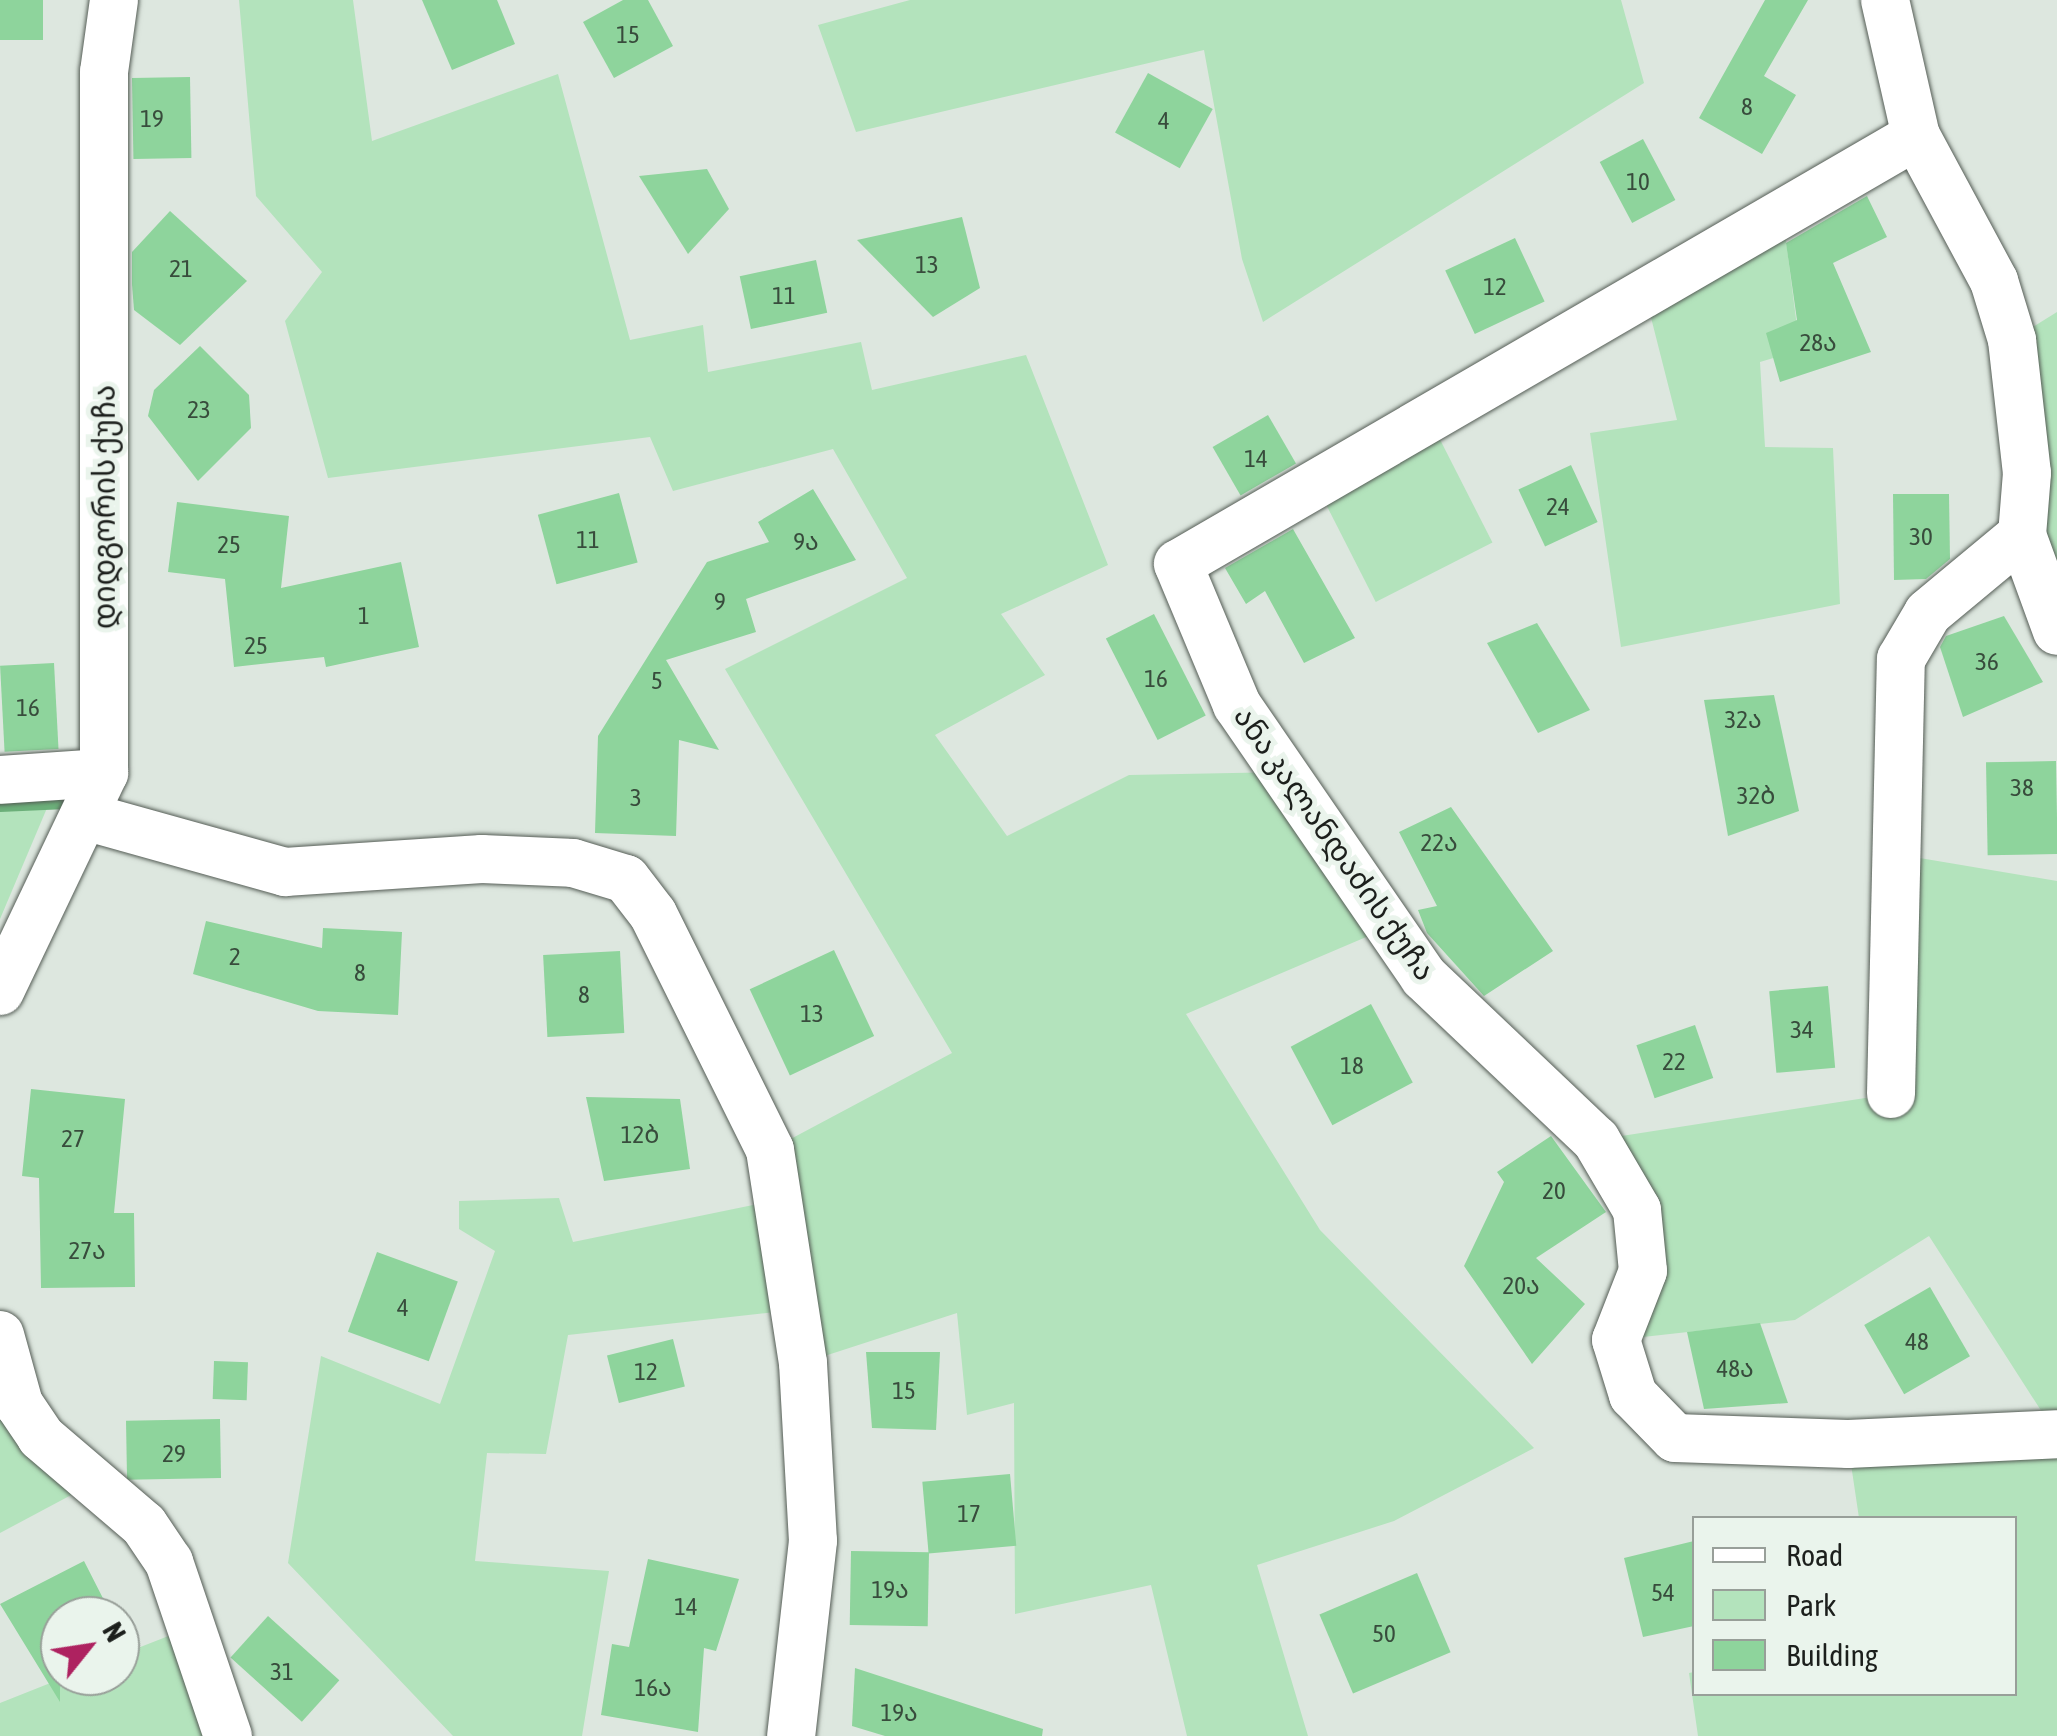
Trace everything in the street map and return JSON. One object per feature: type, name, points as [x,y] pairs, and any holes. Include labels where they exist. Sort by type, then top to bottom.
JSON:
[{"type":"street","name":"დიდგორის ქუჩა","points":[[0,991],[88,817],[104,773],[104,72],[114,0]]},
{"type":"street","points":[[1885,0],[1916,136],[1994,280],[2012,340],[2027,473],[2022,535],[2057,631]]},
{"type":"street","name":"ანა კალანდაძის ქუჩა","points":[[1916,136],[1178,564],[1237,704],[1424,977],[1596,1140],[1637,1210],[1643,1270],[1616,1340],[1634,1395],[1675,1438],[1848,1444],[2057,1434]]},
{"type":"street","points":[[1891,1094],[1901,658],[1928,613],[2022,535]]},
{"type":"street","points":[[0,780],[104,773]]},
{"type":"street","points":[[88,817],[285,872],[482,858],[573,863],[626,878],[653,914],[770,1150],[803,1363],[813,1541],[791,1736]]},
{"type":"street","points":[[0,1335],[19,1404],[42,1436],[144,1525],[169,1562],[228,1736]]},
{"type":"green space","points":[[239,0],[353,0],[372,141],[558,74],[630,340],[703,325],[708,372],[861,342],[872,390],[1026,355],[1108,565],[1001,614],[1045,675],[935,735],[1007,836],[1129,775],[1291,772],[1392,926],[1186,1014],[1320,1230],[1534,1448],[1394,1521],[1257,1565],[1308,1736],[1187,1736],[1151,1585],[1015,1614],[1014,1403],[967,1415],[957,1313],[803,1363],[794,1310],[568,1335],[546,1454],[487,1453],[475,1561],[609,1571],[582,1736],[453,1736],[288,1563],[321,1356],[440,1404],[495,1251],[459,1229],[459,1201],[559,1198],[573,1242],[777,1200],[770,1150],[952,1053],[725,669],[907,578],[833,449],[673,491],[650,437],[328,478],[285,321],[322,272],[256,196]]},
{"type":"green space","points":[[910,0],[1621,0],[1644,83],[1263,322],[1242,259],[1204,50],[856,132],[818,25]]},
{"type":"green space","points":[[1782,210],[1800,350],[1760,362],[1765,447],[1833,448],[1840,604],[1621,647],[1590,433],[1677,420],[1644,290]]},
{"type":"green space","points":[[2057,312],[2057,569],[2035,577],[2012,340]]},
{"type":"green space","points":[[1428,416],[1492,543],[1376,602],[1311,475]]},
{"type":"green space","points":[[0,806],[47,808],[0,919]]},
{"type":"green space","points":[[1896,854],[2057,881],[2057,1736],[1698,1736],[1692,1696],[2017,1696],[2017,1516],[1859,1516],[1848,1444],[2056,1434],[1929,1236],[1795,1320],[1616,1340],[1643,1270],[1596,1140],[1891,1094]]},
{"type":"green space","points":[[0,1335],[90,1485],[0,1533]]},
{"type":"green space","points":[[194,1626],[228,1736],[0,1736],[0,1703],[40,1687],[40,1696],[140,1696],[140,1647]]},
{"type":"building","points":[[0,0],[43,0],[43,40],[0,40]]},
{"type":"building","points":[[422,0],[497,0],[515,44],[452,70]]},
{"type":"building","points":[[623,0],[648,0],[673,46],[614,78],[583,22]]},
{"type":"building","points":[[1765,0],[1808,0],[1764,76],[1796,95],[1762,154],[1699,118]]},
{"type":"building","points":[[1148,73],[1213,109],[1180,168],[1115,132]]},
{"type":"building","points":[[190,77],[191,158],[133,159],[132,78]]},
{"type":"building","points":[[1643,139],[1675,200],[1632,223],[1600,162]]},
{"type":"building","points":[[707,169],[729,209],[688,254],[639,176]]},
{"type":"building","points":[[1867,196],[1887,237],[1833,263],[1871,352],[1780,382],[1766,333],[1797,320],[1786,243]]},
{"type":"building","points":[[170,211],[247,281],[180,345],[134,310],[132,284],[132,252]]},
{"type":"building","points":[[962,217],[980,288],[933,317],[857,240]]},
{"type":"building","points":[[1515,238],[1545,301],[1475,334],[1445,271]]},
{"type":"building","points":[[816,260],[827,313],[751,329],[740,276]]},
{"type":"building","points":[[200,346],[249,395],[251,428],[198,481],[148,416],[154,390]]},
{"type":"building","points":[[1268,415],[1296,463],[1241,495],[1213,447]]},
{"type":"building","points":[[1571,465],[1598,522],[1545,547],[1518,490]]},
{"type":"building","points":[[813,489],[856,560],[746,599],[756,632],[666,660],[719,750],[679,740],[676,836],[595,833],[598,736],[707,562],[769,542],[758,522]]},
{"type":"building","points":[[619,493],[638,563],[556,584],[538,515]]},
{"type":"building","points":[[1893,494],[1949,494],[1950,559],[1926,579],[1894,580]]},
{"type":"building","points":[[177,502],[289,516],[281,588],[401,562],[419,647],[326,667],[324,657],[234,667],[225,579],[168,572]]},
{"type":"building","points":[[1293,529],[1355,638],[1304,663],[1265,591],[1246,604],[1225,568]]},
{"type":"building","points":[[1154,614],[1206,716],[1158,740],[1106,639]]},
{"type":"building","points":[[2004,616],[2043,682],[1963,717],[1940,647],[1946,636]]},
{"type":"building","points":[[1537,623],[1590,710],[1538,733],[1487,643]]},
{"type":"building","points":[[54,663],[59,749],[5,752],[0,666]]},
{"type":"building","points":[[1774,695],[1799,811],[1728,836],[1704,700]]},
{"type":"building","points":[[2056,761],[2057,854],[1988,855],[1986,762]]},
{"type":"building","points":[[1451,807],[1553,951],[1484,996],[1427,933],[1418,910],[1437,906],[1399,832]]},
{"type":"building","points":[[206,921],[322,948],[323,928],[402,932],[398,1015],[318,1011],[193,974]]},
{"type":"building","points":[[834,950],[874,1036],[790,1075],[750,989]]},
{"type":"building","points":[[620,951],[624,1033],[547,1037],[543,955]]},
{"type":"building","points":[[1828,986],[1835,1068],[1776,1073],[1769,991]]},
{"type":"building","points":[[1371,1004],[1413,1083],[1332,1125],[1291,1047]]},
{"type":"building","points":[[1695,1025],[1713,1078],[1655,1098],[1636,1045]]},
{"type":"building","points":[[31,1089],[125,1099],[114,1213],[134,1213],[135,1287],[41,1288],[39,1178],[22,1176]]},
{"type":"building","points":[[586,1097],[680,1099],[690,1169],[604,1181]]},
{"type":"building","points":[[1551,1136],[1606,1212],[1536,1258],[1585,1304],[1532,1364],[1464,1266],[1504,1182],[1497,1172]]},
{"type":"building","points":[[377,1252],[458,1281],[429,1361],[348,1332]]},
{"type":"building","points":[[1930,1287],[1970,1356],[1904,1394],[1864,1325]]},
{"type":"building","points":[[1760,1323],[1788,1403],[1704,1409],[1687,1332]]},
{"type":"building","points":[[673,1339],[685,1387],[619,1403],[607,1355]]},
{"type":"building","points":[[866,1352],[940,1352],[936,1430],[872,1428]]},
{"type":"building","points":[[214,1361],[248,1362],[247,1400],[213,1399]]},
{"type":"building","points":[[220,1419],[221,1478],[127,1480],[126,1421]]},
{"type":"building","points":[[1010,1474],[1016,1546],[929,1553],[922,1482]]},
{"type":"building","points":[[1692,1541],[1692,1626],[1643,1637],[1624,1558]]},
{"type":"building","points":[[851,1551],[929,1552],[928,1626],[850,1625]]},
{"type":"building","points":[[648,1559],[739,1579],[716,1651],[704,1648],[698,1732],[601,1715],[612,1644],[629,1647]]},
{"type":"building","points":[[84,1561],[102,1596],[40,1596],[40,1669],[0,1604]]},
{"type":"building","points":[[1417,1573],[1451,1652],[1353,1694],[1319,1614]]},
{"type":"building","points":[[268,1616],[339,1680],[302,1722],[231,1658]]},
{"type":"building","points":[[855,1668],[1043,1729],[1042,1736],[885,1736],[852,1726]]},
{"type":"waterway","points":[[0,805],[67,802]]}]
